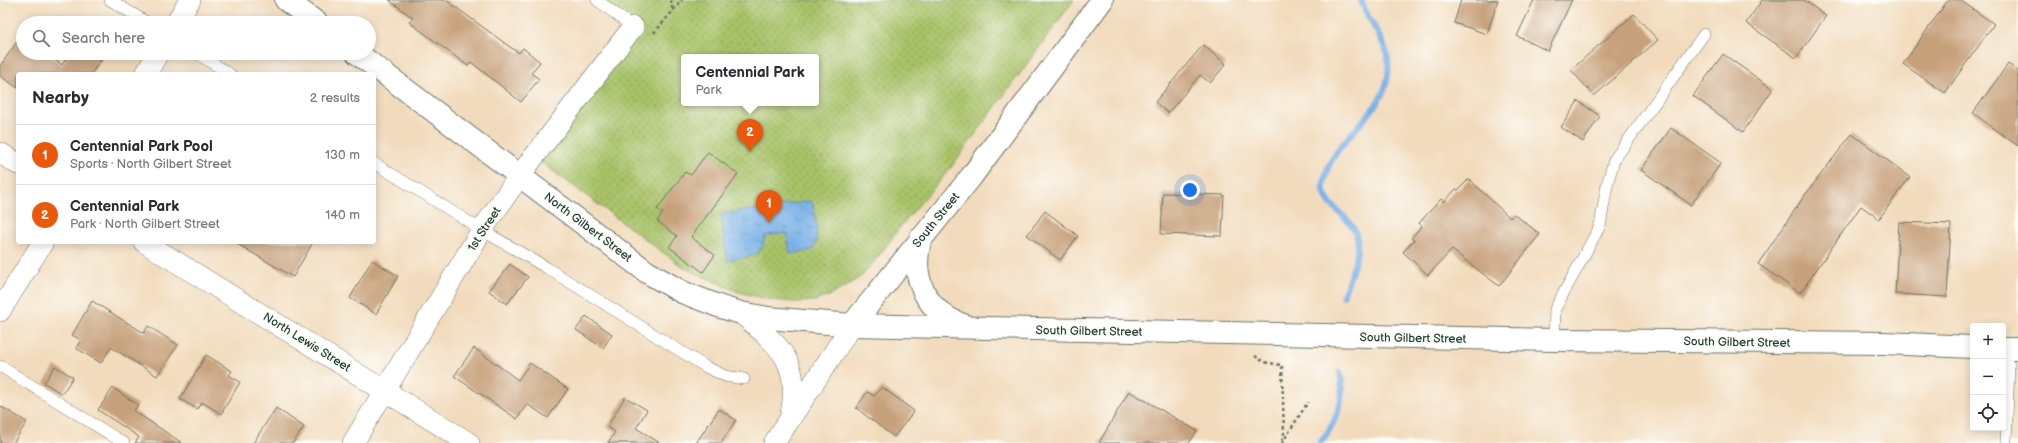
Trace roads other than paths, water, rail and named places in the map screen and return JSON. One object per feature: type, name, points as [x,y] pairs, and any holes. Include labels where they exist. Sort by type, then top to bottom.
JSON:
[{"type":"street","points":[[180,16],[190,0]]},
{"type":"street","points":[[286,0],[308,16]]},
{"type":"street","name":"South Street","points":[[774,443],[852,325],[921,237],[971,177],[1102,0]]},
{"type":"street","name":"1st Street","points":[[353,443],[386,391],[482,230],[520,175],[633,27]]},
{"type":"street","points":[[147,72],[154,60]]},
{"type":"street","name":"North Gilbert Street","points":[[366,60],[648,272],[682,292],[741,313],[768,318],[852,325]]},
{"type":"street","points":[[0,153],[16,163]]},
{"type":"street","points":[[921,237],[916,262],[922,290],[938,311],[958,323],[974,329]]},
{"type":"street","points":[[0,311],[42,244]]},
{"type":"street","name":"North Lewis Street","points":[[147,244],[469,443]]},
{"type":"street","points":[[741,313],[775,344],[790,367],[795,391],[790,418]]},
{"type":"street","name":"South Gilbert Street","points":[[852,325],[1254,335],[1884,343],[1970,347]]},
{"type":"street","points":[[2006,349],[2018,349]]},
{"type":"lane","points":[[110,0],[136,16]]},
{"type":"lane","points":[[597,0],[633,27]]},
{"type":"lane","points":[[1554,340],[1555,310],[1600,226],[1607,185],[1614,160],[1704,34]]},
{"type":"lane","points":[[207,60],[227,72]]},
{"type":"lane","points":[[376,164],[482,230],[547,268],[706,368],[725,376],[744,379]]},
{"type":"lane","points":[[2006,362],[2009,365],[2006,441]]},
{"type":"lane","points":[[0,366],[124,443]]},
{"type":"water","points":[[812,201],[817,233],[815,245],[812,250],[790,254],[787,233],[765,236],[764,244],[761,249],[752,256],[727,260],[721,214]]},
{"type":"waterway","points":[[1343,296],[1356,257],[1356,234],[1353,227],[1327,198],[1324,191],[1324,183],[1329,165],[1338,150],[1374,107],[1383,92],[1388,74],[1387,54],[1385,47],[1361,0]]},
{"type":"waterway","points":[[1320,443],[1331,427],[1341,401],[1342,382],[1340,372]]},
{"type":"place","name":"Centennial Park","points":[[750,152]]},
{"type":"place","name":"Centennial Park Pool","points":[[769,223]]}]
